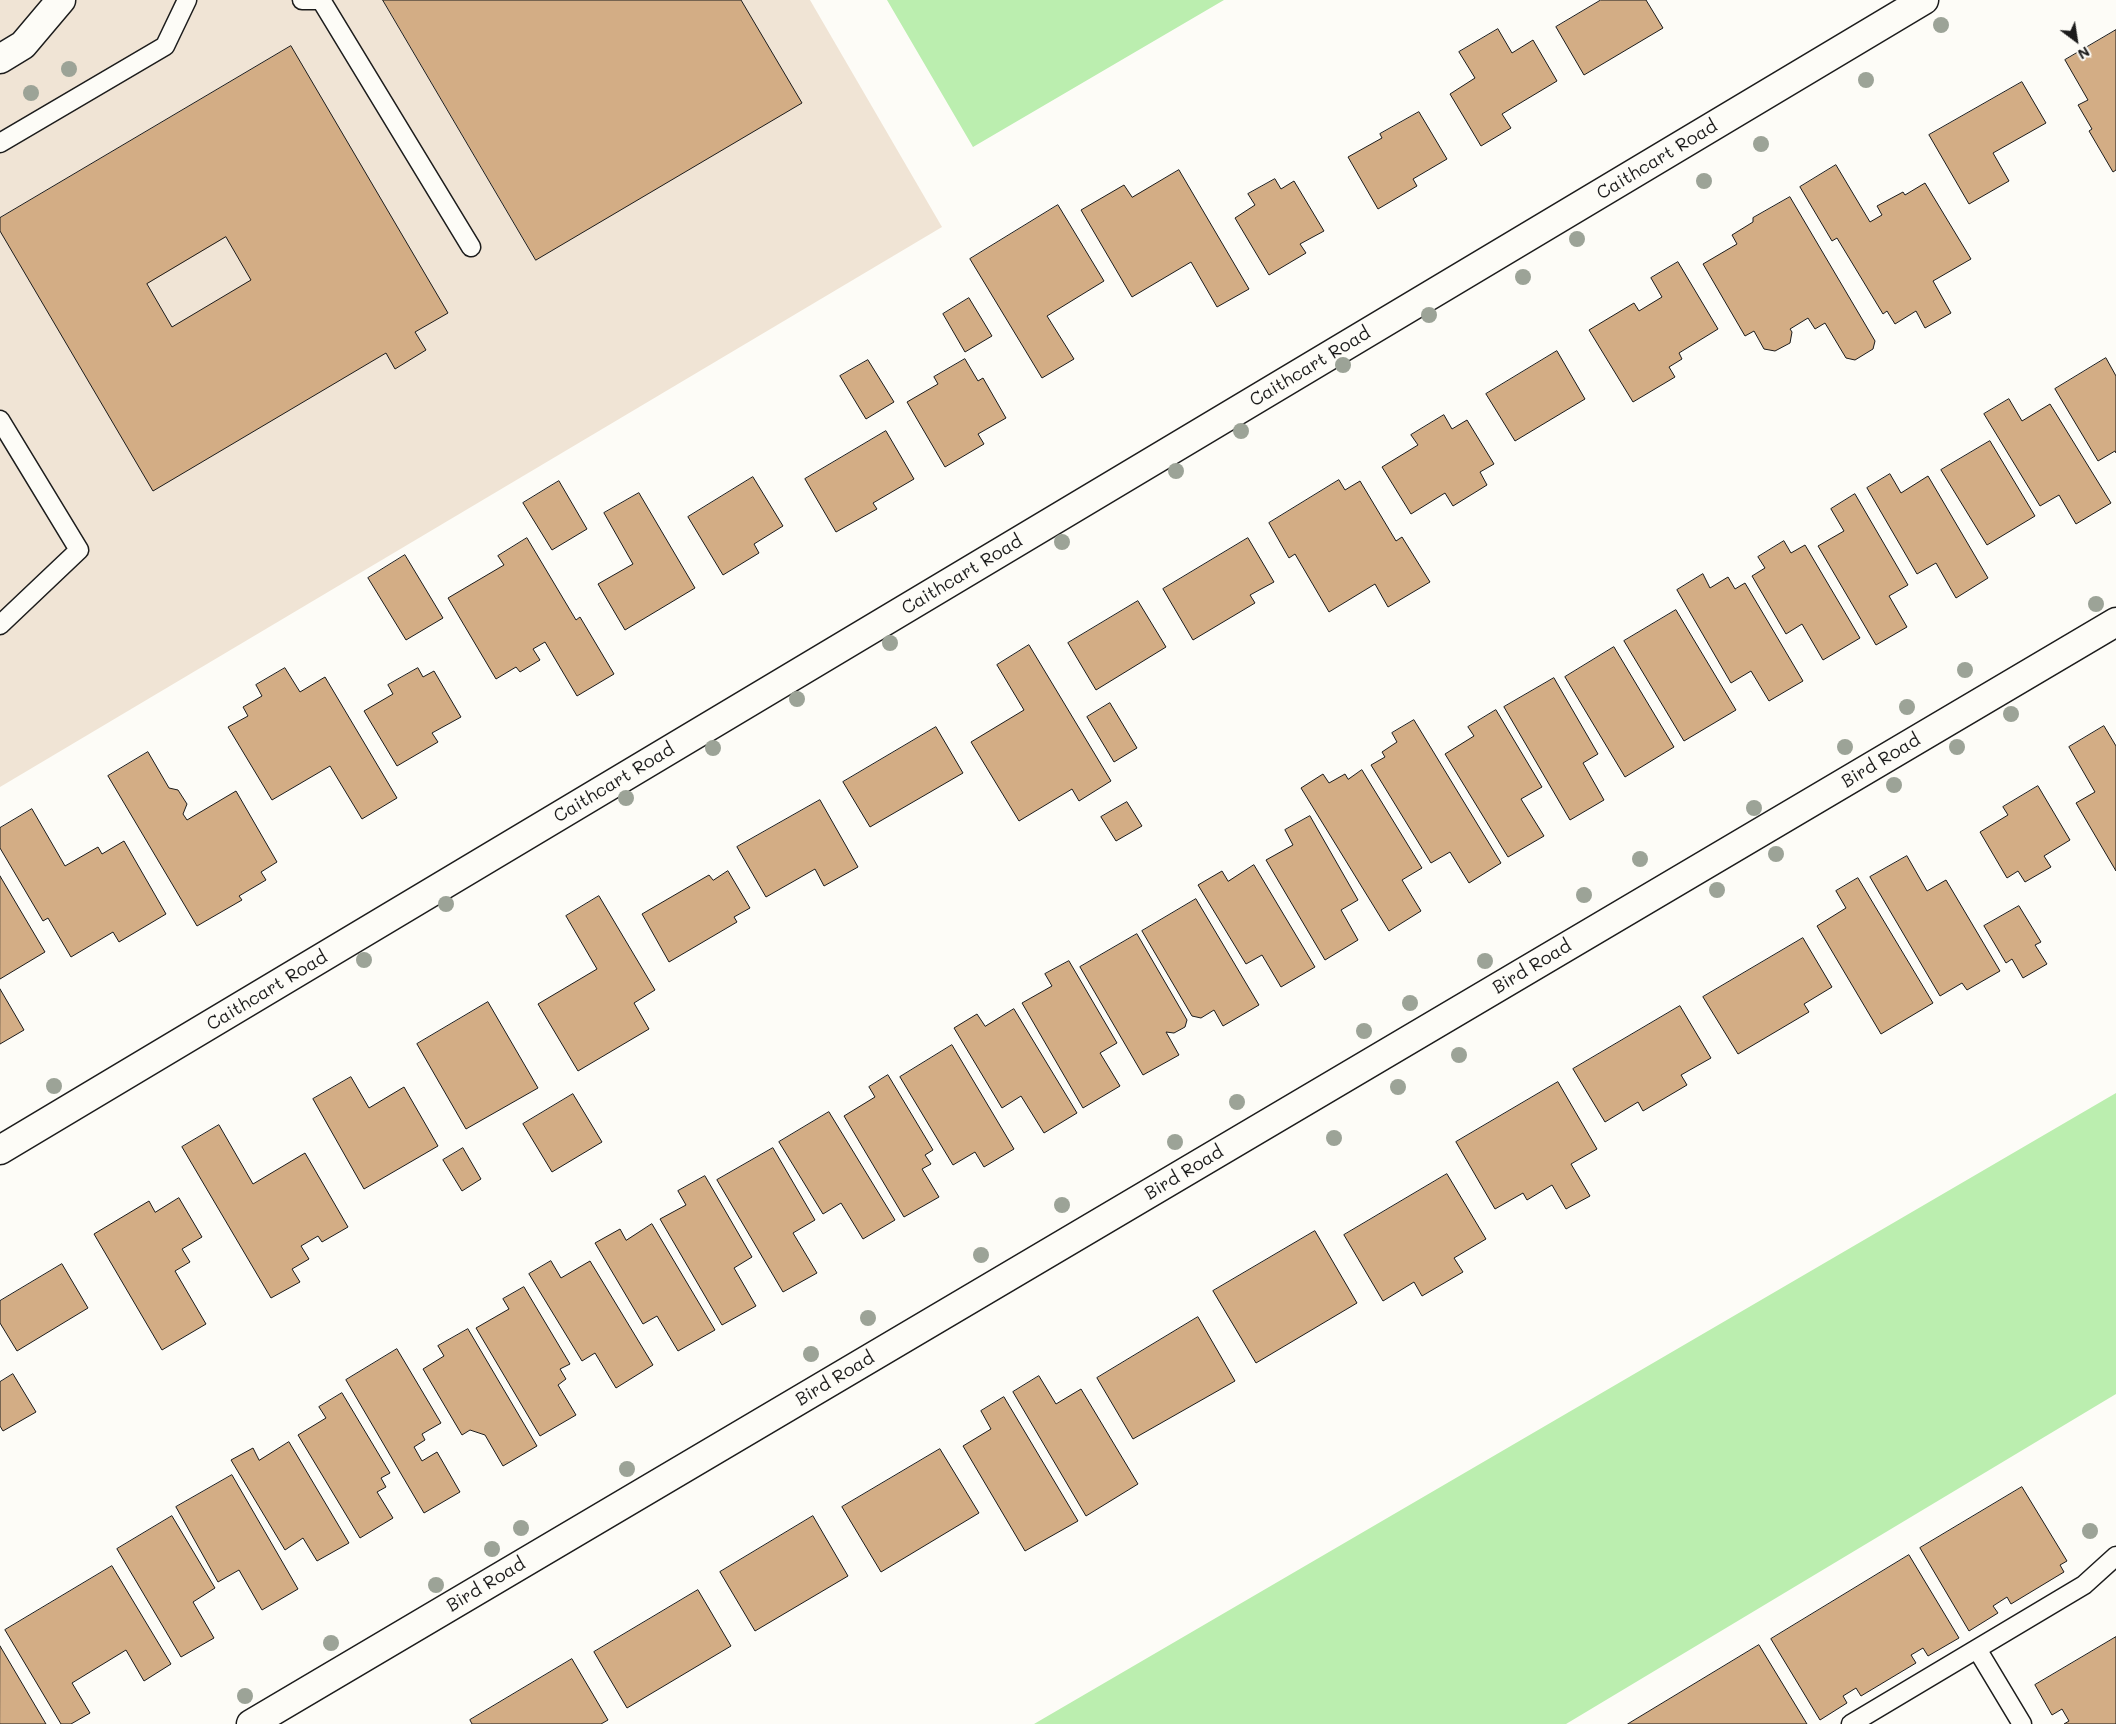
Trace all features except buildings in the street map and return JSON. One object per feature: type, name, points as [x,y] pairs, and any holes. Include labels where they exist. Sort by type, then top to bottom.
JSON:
[{"type":"street","points":[[0,59],[23,44],[61,0]]},
{"type":"street","name":"Caithcart Road","points":[[0,1150],[1924,0]]},
{"type":"street","name":"Bird Road","points":[[251,1724],[2116,622]]},
{"type":"lane","points":[[0,143],[165,46],[187,0]]},
{"type":"lane","points":[[302,0],[321,0],[470,248]]},
{"type":"lane","points":[[0,420],[79,550],[0,625]]},
{"type":"lane","points":[[1851,1724],[2084,1585],[2116,1556]]},
{"type":"lane","points":[[1977,1649],[2022,1724]]},
{"type":"shaded area","points":[[0,0],[810,0],[942,227],[0,787]]},
{"type":"green space","points":[[887,0],[1224,0],[973,147]]},
{"type":"green space","points":[[2116,1093],[2116,1394],[1566,1724],[1034,1724]]}]
